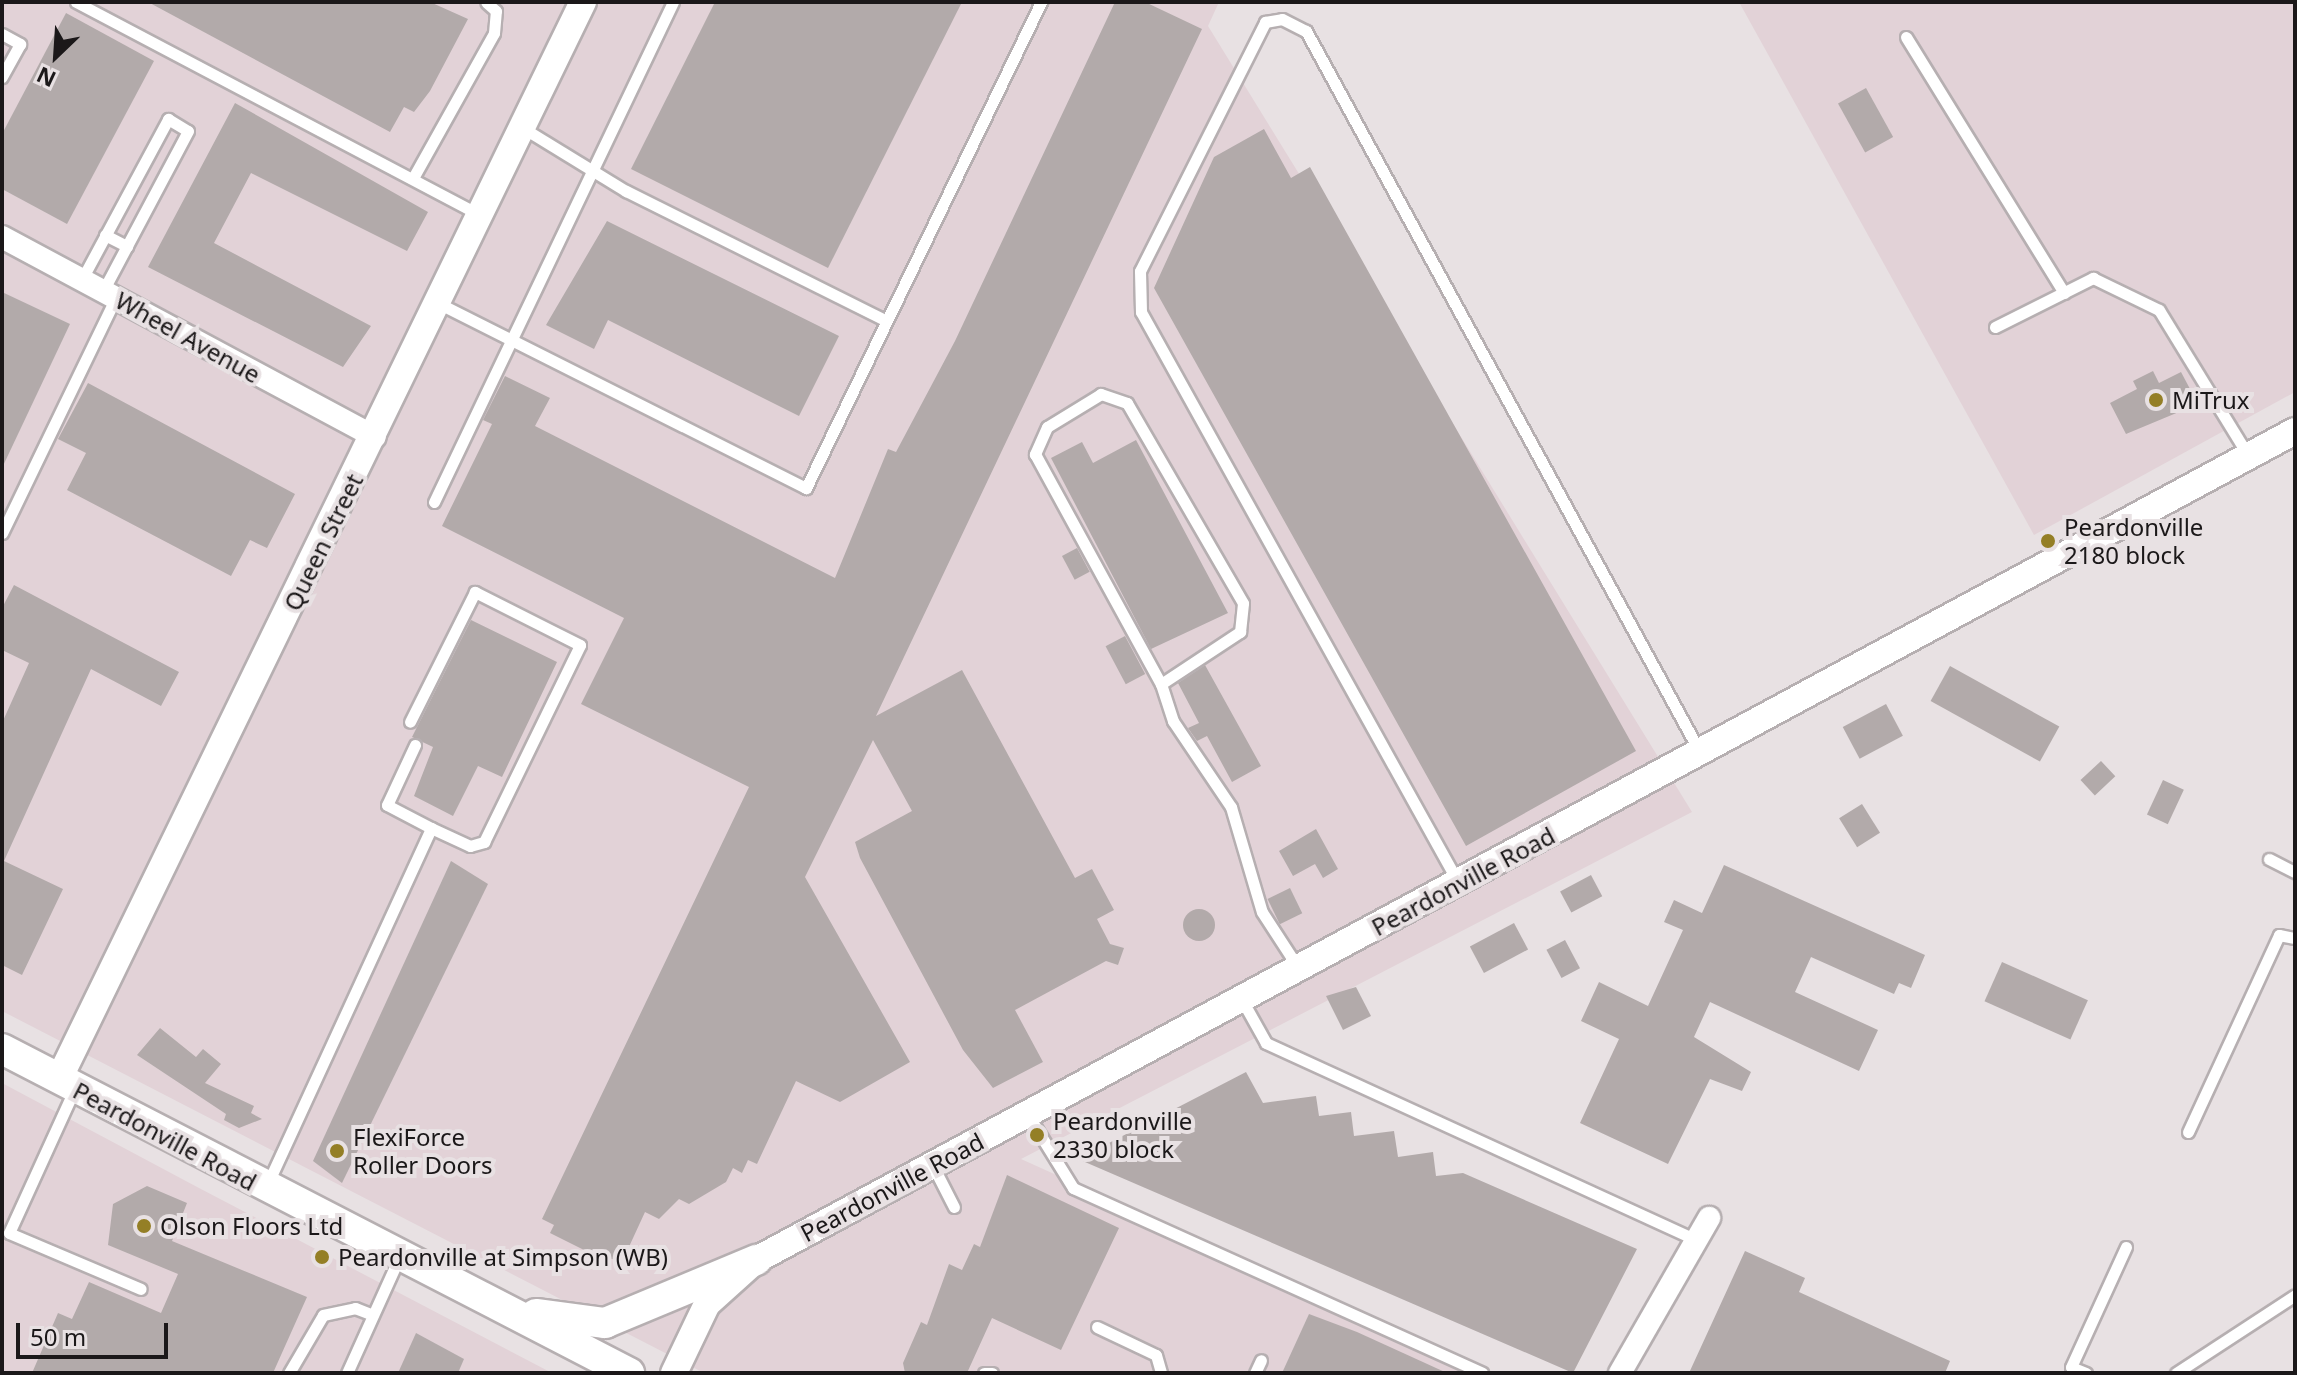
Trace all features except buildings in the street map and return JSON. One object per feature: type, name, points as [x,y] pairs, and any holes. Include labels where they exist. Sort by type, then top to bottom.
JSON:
[{"type":"main road","name":"Peardonville Road","points":[[2,1049],[398,1260],[629,1373]]},
{"type":"main road","points":[[483,1303],[605,1323],[756,1260]]},
{"type":"street","name":"Queen Street","points":[[67,1084],[583,2]]},
{"type":"street","name":"Wheel Avenue","points":[[2,237],[375,437]]},
{"type":"street","name":"Peardonville Road","points":[[674,1373],[707,1304],[756,1260],[1300,970],[2295,431]]},
{"type":"street","points":[[1620,1373],[1709,1218]]},
{"type":"lane","points":[[76,2],[480,215]]},
{"type":"lane","points":[[413,178],[494,33],[496,11],[486,2]]},
{"type":"lane","points":[[434,502],[673,2]]},
{"type":"lane","points":[[438,303],[806,488],[1041,2]]},
{"type":"lane","points":[[1459,884],[1141,312],[1140,271],[1265,22],[1282,19],[1306,31],[1700,753]]},
{"type":"lane","points":[[2,34],[20,44],[2,77]]},
{"type":"lane","points":[[1906,37],[2064,293]]},
{"type":"lane","points":[[2,533],[110,294],[127,246],[188,131],[168,119],[82,279]]},
{"type":"lane","points":[[523,128],[595,168],[626,191],[885,320]]},
{"type":"lane","points":[[105,235],[127,246]]},
{"type":"lane","points":[[1995,327],[2093,278],[2159,310],[2248,455]]},
{"type":"lane","points":[[1161,684],[1240,632],[1243,603],[1127,403],[1101,394],[1047,427],[1035,454],[1161,684],[1173,721],[1231,807],[1262,912],[1300,970]]},
{"type":"lane","points":[[410,722],[475,592],[580,645],[484,842],[470,846],[387,805],[415,745]]},
{"type":"lane","points":[[265,1189],[431,828]]},
{"type":"lane","points":[[2269,859],[2295,872]]},
{"type":"lane","points":[[2188,1132],[2279,935],[2295,938]]},
{"type":"lane","points":[[1242,1000],[1266,1043],[1697,1240]]},
{"type":"lane","points":[[67,1084],[9,1233],[141,1289]]},
{"type":"lane","points":[[1028,1115],[1073,1188],[1482,1373]]},
{"type":"lane","points":[[933,1166],[954,1207]]},
{"type":"lane","points":[[2086,1373],[2071,1367],[2126,1247]]},
{"type":"lane","points":[[347,1373],[398,1260]]},
{"type":"lane","points":[[2176,1373],[2295,1295]]},
{"type":"lane","points":[[289,1373],[323,1315],[355,1308],[373,1315]]},
{"type":"lane","points":[[1097,1327],[1156,1355],[1161,1373]]},
{"type":"lane","points":[[1255,1373],[1261,1360]]},
{"type":"lane","points":[[984,1373],[992,1373]]},
{"type":"shaded area","points":[[2,2],[1219,2],[1208,26],[1692,812],[1021,1159],[1495,1373],[704,1373],[2,1011]]},
{"type":"shaded area","points":[[1739,2],[2295,2],[2295,392],[2034,535]]},
{"type":"shaded area","points":[[2,1083],[199,1188],[552,1373],[2,1373]]},
{"type":"place","name":"MiTrux","points":[[2156,400]]},
{"type":"place","name":"Peardonville 2180 block","points":[[2048,541]]},
{"type":"place","name":"Peardonville 2330 block","points":[[1037,1135]]},
{"type":"place","name":"FlexiForce Roller Doors","points":[[337,1151]]},
{"type":"place","name":"Olson Floors Ltd","points":[[144,1226]]},
{"type":"place","name":"Peardonville at Simpson (WB)","points":[[322,1257]]}]
